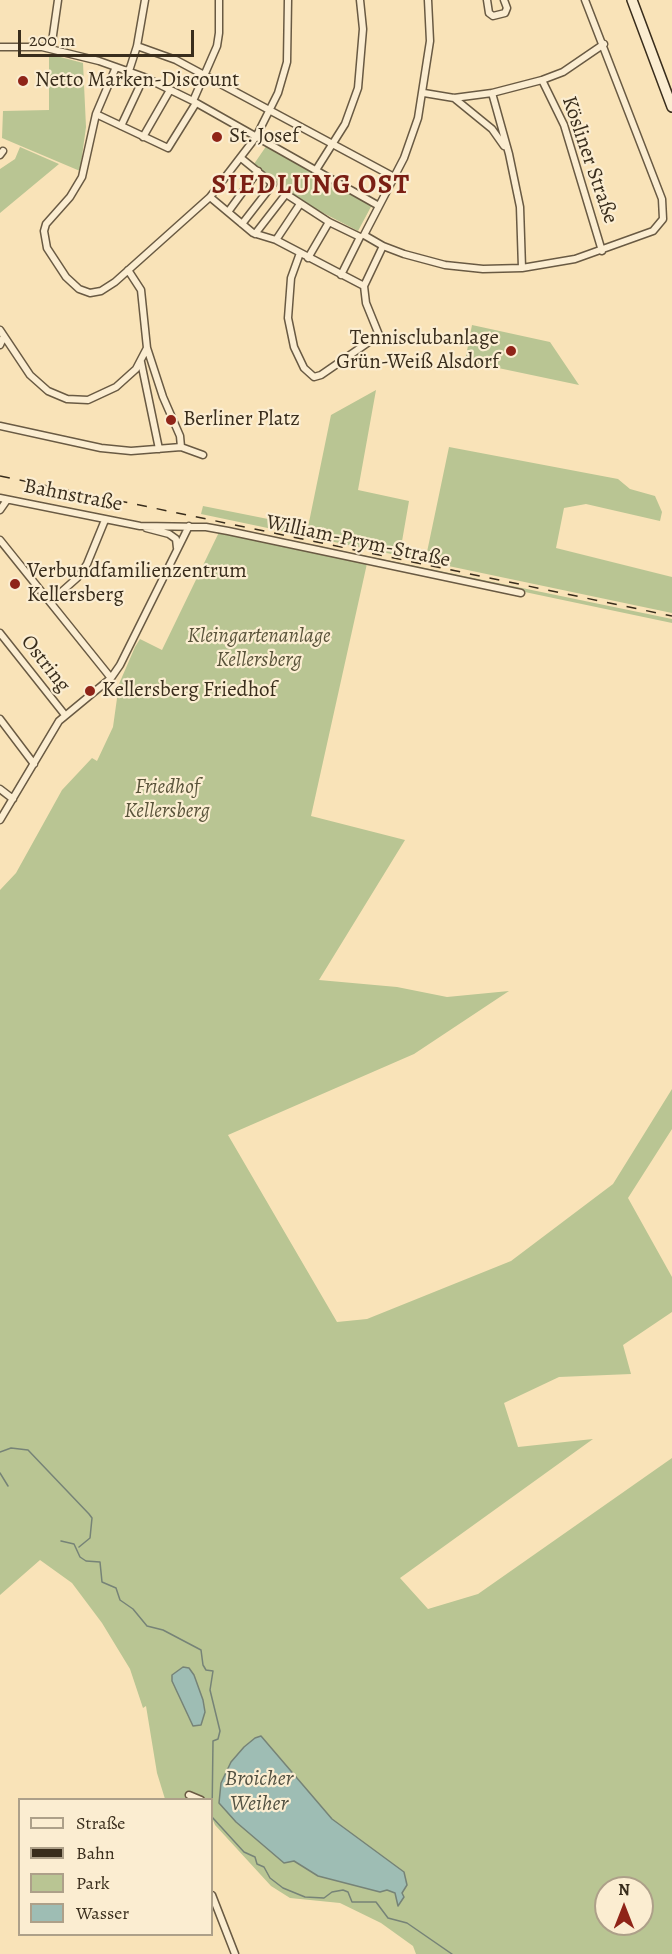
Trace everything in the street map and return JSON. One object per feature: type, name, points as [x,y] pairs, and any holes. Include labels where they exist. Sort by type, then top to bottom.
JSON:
[{"type":"street","points":[[51,50],[58,0]]},
{"type":"street","points":[[129,71],[137,46],[145,0]]},
{"type":"street","points":[[96,114],[168,148],[206,76],[219,33],[219,0]]},
{"type":"street","points":[[116,67],[96,114],[82,177],[70,198],[46,224],[44,239],[66,277],[85,292],[101,291],[210,197],[256,137],[270,111],[287,62],[288,0]]},
{"type":"street","points":[[316,170],[333,144],[353,104],[361,73],[363,29],[360,0]]},
{"type":"street","points":[[428,0],[430,41],[424,93],[411,141],[364,232],[364,237],[382,246],[445,265],[483,269],[522,268],[566,261],[602,251],[653,231],[663,219],[664,212],[604,44],[585,0]]},
{"type":"street","points":[[487,0],[489,14],[493,15],[505,13],[507,8],[504,0]]},
{"type":"street","points":[[632,0],[672,107]]},
{"type":"street","points":[[424,93],[454,98],[492,93],[542,80],[563,72],[604,44]]},
{"type":"street","points":[[0,47],[32,46],[116,67],[144,77],[194,102],[379,206]]},
{"type":"street","points":[[137,46],[155,51],[206,76],[394,177]]},
{"type":"street","points":[[121,126],[144,77]]},
{"type":"street","name":"Kösliner Straße","points":[[542,80],[564,125],[602,251]]},
{"type":"street","points":[[143,137],[170,90]]},
{"type":"street","points":[[492,93],[509,154],[520,207],[522,268]]},
{"type":"street","points":[[454,98],[492,129],[509,154]]},
{"type":"street","points":[[241,158],[273,184],[242,224]]},
{"type":"street","points":[[228,212],[258,171]]},
{"type":"street","points":[[255,234],[286,194],[328,222],[360,237],[341,275]]},
{"type":"street","points":[[210,197],[255,234],[276,240],[364,286]]},
{"type":"street","points":[[276,240],[300,204]]},
{"type":"street","points":[[308,258],[328,222]]},
{"type":"street","points":[[300,254],[291,278],[288,318],[294,347],[309,375],[321,375],[379,335],[366,303],[364,286],[382,246]]},
{"type":"street","points":[[128,270],[141,290],[147,348],[163,397],[180,436],[181,447]]},
{"type":"street","points":[[0,330],[30,375],[48,391],[68,399],[88,400],[105,395],[126,380],[141,362],[147,348]]},
{"type":"street","points":[[0,345],[4,336]]},
{"type":"street","points":[[141,362],[159,449]]},
{"type":"street","points":[[0,426],[100,448],[181,447],[203,455]]},
{"type":"street","points":[[0,510],[4,499]]},
{"type":"street","name":"Bahnstraße","points":[[4,499],[170,534],[176,539],[177,549]]},
{"type":"street","points":[[50,602],[76,578],[87,564],[105,520]]},
{"type":"street","name":"Bahnstraße","points":[[140,526],[189,526]]},
{"type":"street","points":[[0,820],[65,715],[111,678],[120,665],[189,526]]},
{"type":"street","name":"William-Prym-Straße","points":[[189,526],[228,531],[521,593]]},
{"type":"street","points":[[0,540],[111,678]]},
{"type":"street","name":"Ostring","points":[[0,633],[65,715]]},
{"type":"street","points":[[0,647],[6,641]]},
{"type":"street","points":[[0,719],[34,764]]},
{"type":"street","points":[[0,789],[14,799]]},
{"type":"street","points":[[189,1795],[196,1798]]},
{"type":"street","points":[[213,1897],[235,1954]]},
{"type":"green space","points":[[49,54],[83,63],[86,127],[80,171],[2,138],[3,111],[49,110]]},
{"type":"green space","points":[[267,145],[373,203],[358,231],[302,202],[254,164]]},
{"type":"green space","points":[[20,147],[59,164],[0,213],[0,169],[15,159]]},
{"type":"green space","name":"Tennisclubanlage Grün-Weiß Alsdorf","points":[[472,325],[550,342],[579,385],[465,361]]},
{"type":"green space","points":[[376,390],[358,490],[409,501],[401,547],[427,552],[449,447],[618,479],[630,489],[655,496],[662,512],[660,521],[586,504],[564,508],[556,548],[672,577],[672,613],[201,514],[203,506],[308,527],[331,415]]},
{"type":"green space","points":[[222,526],[672,619],[672,623],[368,559],[311,816],[405,840],[319,980],[397,987],[447,997],[509,991],[414,1054],[228,1135],[337,1322],[367,1319],[511,1261],[613,1184],[672,1089],[672,1129],[628,1198],[672,1277],[672,1312],[623,1345],[631,1374],[559,1377],[504,1403],[518,1447],[593,1439],[400,1578],[428,1609],[478,1594],[672,1458],[672,1954],[416,1954],[413,1946],[381,1923],[340,1903],[290,1898],[271,1886],[215,1825],[213,1798],[165,1798],[157,1773],[146,1706],[143,1708],[130,1669],[102,1623],[72,1583],[40,1560],[0,1595],[0,890],[16,873],[62,790],[92,758],[97,761],[113,727],[119,684],[140,639],[162,650]]},
{"type":"water","points":[[183,1667],[189,1668],[194,1675],[203,1700],[205,1712],[201,1725],[193,1726],[172,1681],[172,1675]]},
{"type":"water","name":"Broicher Weiher","points":[[261,1736],[332,1819],[404,1872],[407,1885],[402,1893],[404,1897],[398,1906],[395,1893],[387,1890],[380,1892],[318,1876],[294,1861],[284,1863],[236,1822],[219,1803],[221,1783],[231,1762],[244,1747]]},
{"type":"waterway","points":[[0,1452],[11,1448],[28,1450],[89,1514],[92,1518],[90,1538],[79,1547]]},
{"type":"waterway","points":[[0,1473],[8,1486]]},
{"type":"waterway","points":[[61,1541],[74,1544],[80,1557],[86,1561],[100,1562],[102,1582],[116,1588],[120,1600],[133,1609],[147,1626],[163,1630],[201,1650],[203,1665],[206,1670],[213,1671],[210,1690],[220,1731],[218,1739],[213,1741],[212,1798]]},
{"type":"waterway","points":[[213,1818],[244,1852],[255,1857],[257,1864],[264,1867],[270,1878],[283,1888],[305,1897],[324,1898],[332,1892],[343,1890],[348,1892],[352,1902],[376,1902],[388,1918],[407,1923],[452,1954]]},
{"type":"railway","points":[[0,476],[672,616]]},
{"type":"place","name":"Netto Marken-Discount","points":[[23,81]]},
{"type":"place","name":"St. Josef","points":[[217,137]]},
{"type":"place","name":"Tennisclubanlage Grün-Weiß Alsdorf","points":[[511,351]]},
{"type":"place","name":"Berliner Platz","points":[[171,420]]},
{"type":"place","name":"Verbundfamilienzentrum Kellersberg","points":[[15,584]]},
{"type":"place","name":"Kellersberg Friedhof","points":[[90,691]]},
{"type":"district","name":"SIEDLUNG OST","points":[[311,186]]},
{"type":"park label","name":"Kleingartenanlage Kellersberg","points":[[259,649]]},
{"type":"park label","name":"Friedhof Kellersberg","points":[[167,800]]}]
